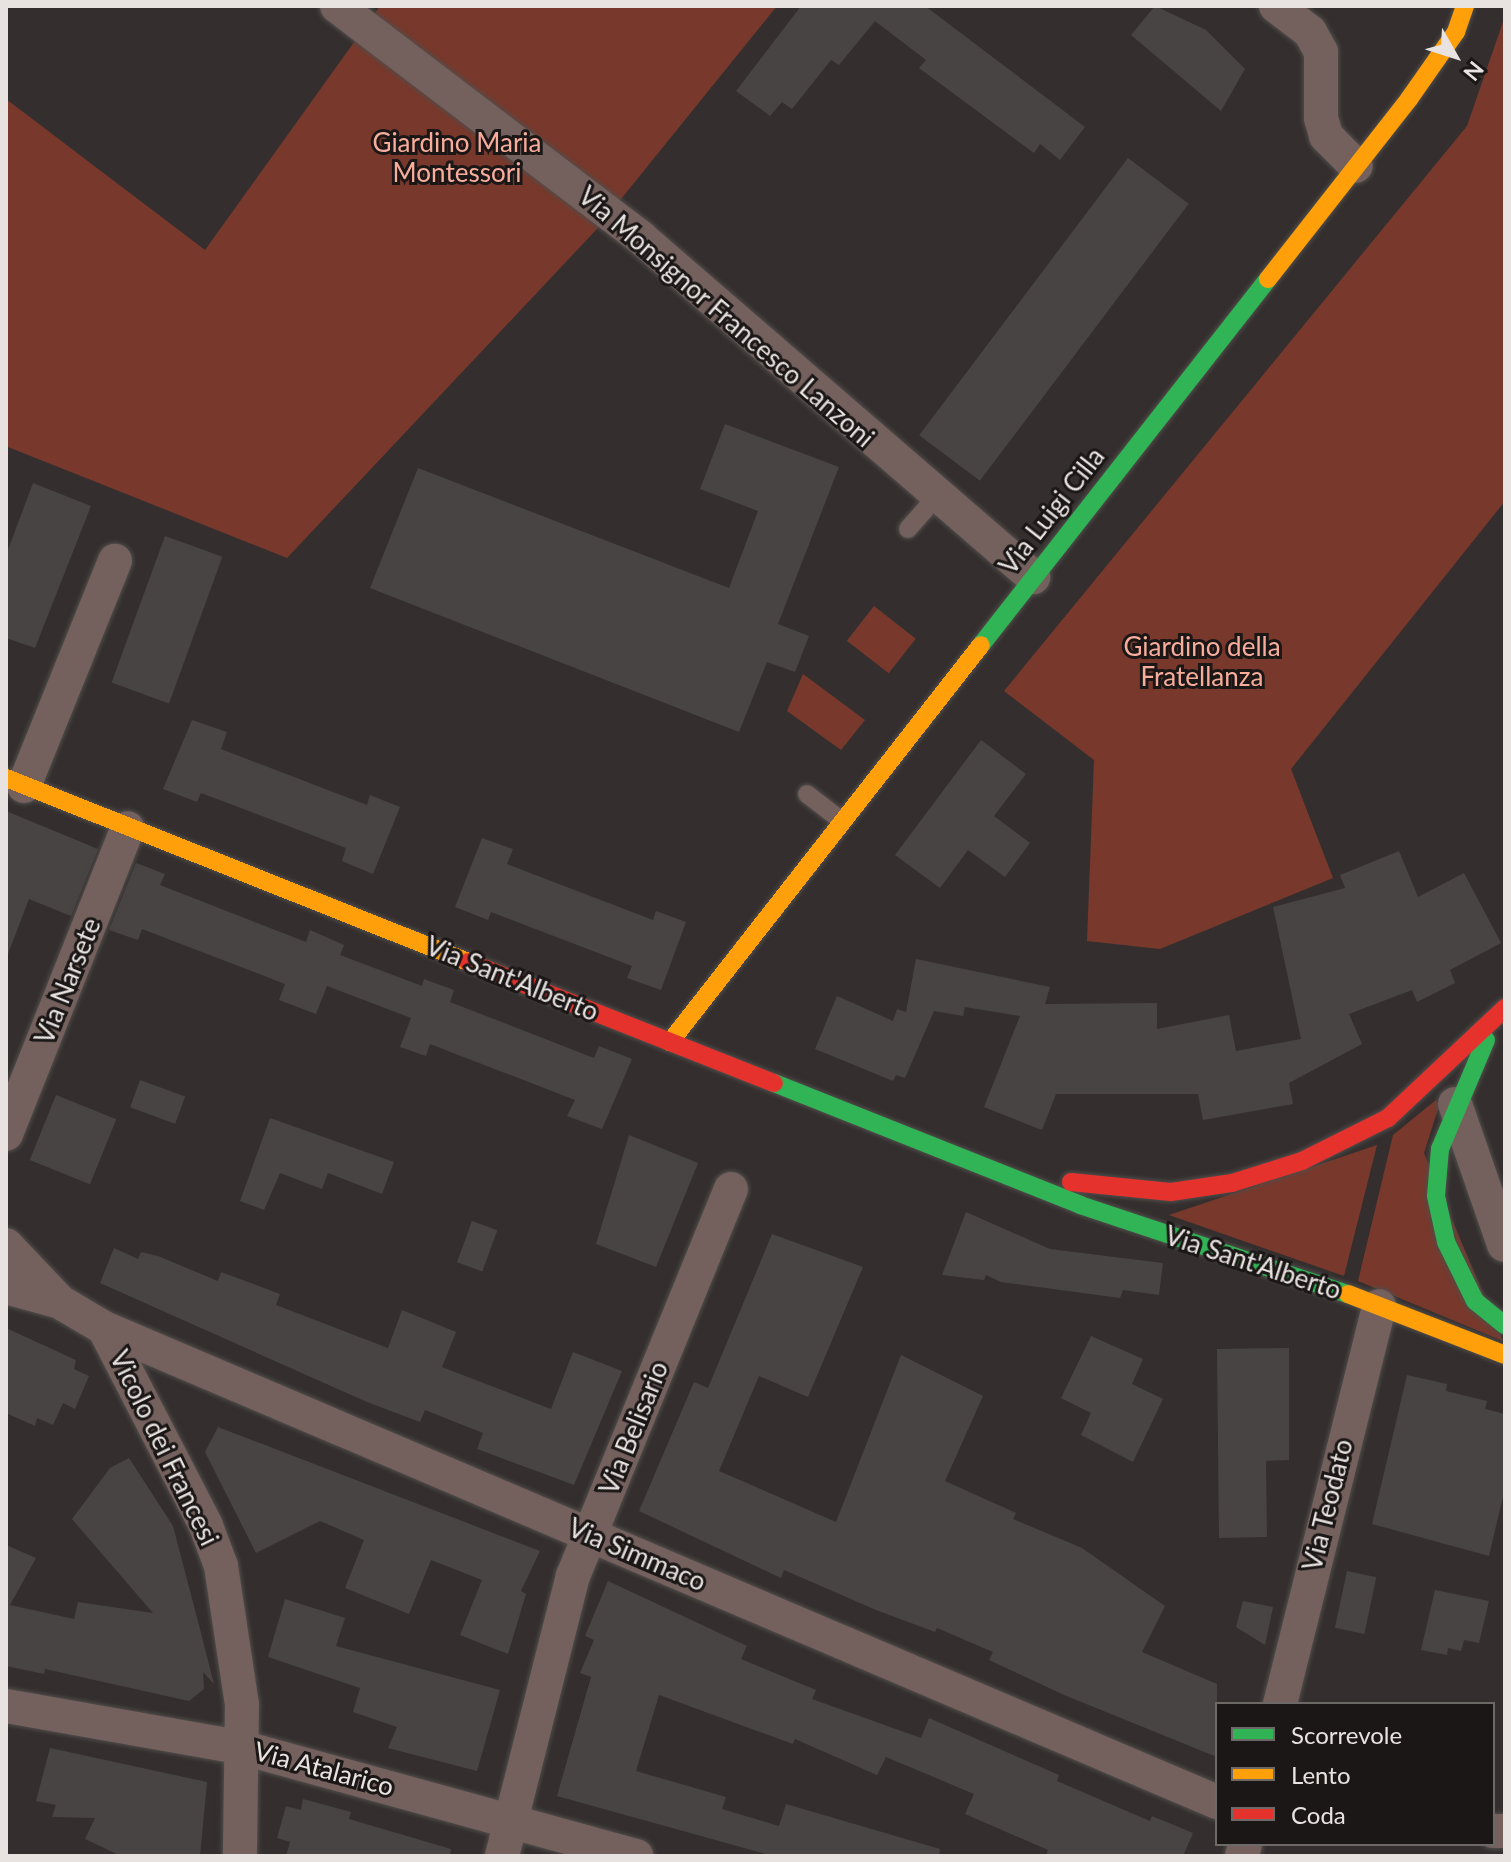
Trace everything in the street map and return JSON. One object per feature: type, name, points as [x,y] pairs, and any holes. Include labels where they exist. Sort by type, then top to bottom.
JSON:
[{"type":"street","name":"Via Monsignor Francesco Lanzoni","points":[[337,6],[640,237],[1033,577]]},
{"type":"street","points":[[1276,6],[1310,32],[1321,52],[1321,118],[1326,136],[1356,166]]},
{"type":"street","name":"Via Luigi Cilla","points":[[670,1042],[1356,166],[1456,32],[1465,6]]},
{"type":"street","name":"Via Sant'Alberto","points":[[115,561],[15,782],[1002,1170],[1080,1205],[1379,1306],[1505,1355]]},
{"type":"street","name":"Via Narsete","points":[[6,1134],[14,1093],[128,828]]},
{"type":"street","name":"Via Sant'Alberto","points":[[1002,1170],[1102,1188],[1171,1192],[1232,1183],[1302,1161],[1388,1118],[1500,1014]]},
{"type":"street","name":"Via Sant'Alberto","points":[[1500,1014],[1455,1104],[1440,1149],[1439,1211],[1446,1242],[1475,1301],[1505,1325]]},
{"type":"street","points":[[1455,1104],[1504,1245]]},
{"type":"street","name":"Via Belisario","points":[[502,1856],[573,1576],[731,1189]]},
{"type":"street","name":"Via Simmaco","points":[[6,1245],[60,1302]]},
{"type":"street","name":"Via Simmaco","points":[[6,1287],[60,1302],[104,1328],[1215,1801]]},
{"type":"street","name":"Via Teodato","points":[[1280,1702],[1379,1306]]},
{"type":"street","name":"Vicolo dei Francesi","points":[[104,1328],[206,1526],[221,1566],[244,1748],[240,1856]]},
{"type":"street","name":"Via Atalarico","points":[[6,1706],[244,1748],[511,1819],[636,1856]]},
{"type":"lane","points":[[908,529],[937,496]]},
{"type":"lane","points":[[807,794],[842,821]]},
{"type":"green space","name":"Giardino Maria Montessori","points":[[380,6],[777,6],[596,230],[287,558],[8,447],[6,451],[6,99],[205,250]]},
{"type":"green space","name":"Giardino della Fratellanza","points":[[1505,16],[1505,501],[1291,769],[1333,878],[1160,949],[1087,941],[1094,760],[1004,691],[1467,126]]},
{"type":"green space","points":[[874,606],[916,639],[889,673],[847,641]]},
{"type":"green space","points":[[803,674],[865,720],[841,750],[787,711]]},
{"type":"green space","points":[[1436,1100],[1439,1106],[1424,1153],[1503,1341],[1358,1281],[1393,1135]]},
{"type":"green space","points":[[1377,1145],[1344,1276],[1169,1215]]},
{"type":"building","points":[[801,6],[925,6],[1085,127],[1060,160],[1040,144],[1034,153],[919,68],[926,60],[875,21],[839,65],[831,60],[792,109],[782,102],[770,116],[736,91]]},
{"type":"building","points":[[1155,6],[1206,30],[1245,69],[1221,111],[1131,35]]},
{"type":"building","points":[[1128,158],[1189,204],[980,481],[919,435]]},
{"type":"building","points":[[725,424],[839,467],[778,624],[809,636],[795,672],[767,662],[739,732],[370,588],[418,468],[729,588],[758,511],[700,489]]},
{"type":"building","points":[[33,483],[91,506],[35,648],[6,638],[6,555]]},
{"type":"building","points":[[165,536],[222,557],[169,703],[112,683]]},
{"type":"building","points":[[192,720],[227,732],[221,749],[367,805],[370,795],[400,807],[373,874],[342,861],[346,848],[201,793],[197,802],[163,789]]},
{"type":"building","points":[[981,740],[1026,774],[994,816],[1030,843],[1005,877],[968,850],[940,888],[895,855]]},
{"type":"building","points":[[6,811],[98,849],[71,916],[29,899],[8,954]]},
{"type":"building","points":[[482,838],[513,849],[507,864],[653,920],[656,911],[686,922],[661,990],[627,978],[632,966],[491,912],[488,920],[455,907]]},
{"type":"building","points":[[1399,851],[1418,897],[1464,873],[1501,943],[1450,970],[1455,983],[1417,1002],[1412,990],[1349,1014],[1362,1044],[1289,1083],[1293,1104],[1203,1120],[1198,1094],[1056,1094],[1042,1130],[984,1107],[1020,1016],[965,1007],[963,1016],[934,1011],[905,1078],[896,1075],[893,1081],[815,1049],[837,996],[893,1021],[897,1009],[906,1012],[916,959],[1050,987],[1045,1004],[1157,1003],[1157,1029],[1229,1015],[1236,1051],[1301,1039],[1273,907],[1345,888],[1340,875]]},
{"type":"building","points":[[136,863],[165,874],[160,885],[306,942],[310,930],[344,945],[340,955],[422,986],[424,979],[454,990],[450,1002],[594,1058],[599,1046],[632,1059],[602,1129],[567,1116],[575,1100],[430,1044],[426,1056],[400,1047],[411,1018],[327,986],[316,1014],[279,1000],[285,984],[142,929],[138,940],[109,930]]},
{"type":"building","points":[[140,1080],[185,1096],[175,1124],[130,1107]]},
{"type":"building","points":[[56,1095],[116,1119],[90,1184],[30,1160]]},
{"type":"building","points":[[270,1118],[394,1162],[382,1194],[328,1173],[322,1189],[280,1173],[264,1210],[240,1201]]},
{"type":"building","points":[[629,1135],[698,1163],[656,1267],[596,1244]]},
{"type":"building","points":[[966,1212],[1050,1249],[1163,1263],[1159,1295],[1123,1290],[1120,1298],[1001,1282],[986,1275],[984,1280],[942,1275]]},
{"type":"building","points":[[472,1221],[497,1230],[482,1272],[457,1262]]},
{"type":"building","points":[[772,1234],[863,1267],[808,1397],[759,1376],[719,1471],[836,1522],[901,1355],[983,1396],[945,1481],[1016,1513],[1013,1519],[1082,1548],[1165,1606],[1142,1652],[1217,1684],[1215,1756],[1064,1695],[989,1660],[993,1652],[937,1628],[935,1632],[876,1610],[784,1570],[781,1578],[639,1511],[694,1382],[708,1388]]},
{"type":"building","points":[[114,1248],[138,1259],[141,1252],[158,1256],[218,1281],[221,1272],[280,1294],[276,1305],[388,1348],[402,1310],[456,1332],[442,1367],[551,1409],[573,1352],[622,1371],[574,1485],[477,1449],[483,1433],[425,1410],[420,1422],[367,1402],[100,1283]]},
{"type":"building","points":[[6,1328],[76,1360],[74,1369],[89,1376],[75,1409],[63,1403],[53,1425],[37,1418],[35,1426],[6,1413]]},
{"type":"building","points":[[1091,1336],[1143,1359],[1132,1384],[1163,1399],[1133,1462],[1081,1435],[1091,1413],[1061,1398]]},
{"type":"building","points":[[1289,1348],[1289,1460],[1266,1461],[1267,1537],[1219,1538],[1217,1349]]},
{"type":"building","points":[[1407,1375],[1447,1384],[1446,1391],[1487,1401],[1485,1409],[1505,1414],[1505,1488],[1489,1556],[1372,1524]]},
{"type":"building","points":[[218,1427],[540,1551],[521,1591],[526,1594],[508,1654],[460,1635],[482,1580],[431,1560],[409,1614],[345,1588],[364,1540],[320,1521],[256,1553],[205,1452]]},
{"type":"building","points":[[129,1458],[173,1526],[214,1684],[203,1672],[204,1689],[189,1701],[45,1669],[44,1674],[6,1666],[6,1545],[36,1558],[10,1605],[74,1619],[78,1602],[153,1613],[72,1519],[110,1468]]},
{"type":"building","points":[[1347,1571],[1376,1577],[1364,1634],[1335,1628]]},
{"type":"building","points":[[608,1581],[747,1646],[741,1659],[816,1690],[812,1699],[921,1738],[929,1718],[1059,1775],[1057,1781],[1150,1821],[1152,1816],[1193,1833],[1183,1856],[1046,1856],[1048,1850],[965,1814],[974,1794],[886,1757],[877,1775],[795,1739],[793,1744],[659,1695],[636,1771],[726,1797],[722,1809],[779,1826],[786,1804],[940,1849],[939,1856],[773,1856],[557,1796],[591,1677],[580,1673],[594,1640],[585,1636]]},
{"type":"building","points":[[1435,1590],[1489,1601],[1479,1643],[1464,1640],[1461,1651],[1448,1648],[1447,1655],[1421,1650]]},
{"type":"building","points":[[285,1599],[345,1618],[336,1646],[500,1690],[477,1771],[388,1748],[397,1727],[353,1712],[360,1688],[268,1657]]},
{"type":"building","points":[[1243,1601],[1273,1607],[1265,1645],[1236,1627]]},
{"type":"building","points":[[50,1748],[207,1782],[200,1856],[121,1856],[85,1839],[95,1818],[52,1817],[56,1805],[36,1801]]},
{"type":"building","points":[[303,1799],[351,1812],[349,1819],[451,1849],[450,1856],[286,1856],[290,1842],[277,1838],[286,1806],[301,1810]]},
{"type":"traffic: fast","points":[[981,645],[1268,279]]},
{"type":"traffic: fast","points":[[1486,1040],[1440,1149],[1436,1196],[1446,1242],[1475,1301],[1505,1325]]},
{"type":"traffic: fast","points":[[774,1083],[1080,1205],[1348,1294]]},
{"type":"traffic: slow","points":[[1268,279],[1409,99],[1456,32],[1465,6]]},
{"type":"traffic: slow","points":[[670,1042],[981,645]]},
{"type":"traffic: slow","points":[[6,778],[468,962]]},
{"type":"traffic: slow","points":[[1348,1294],[1505,1355]]},
{"type":"traffic: jam","points":[[468,962],[774,1083]]},
{"type":"traffic: jam","points":[[1071,1182],[1171,1192],[1232,1183],[1302,1161],[1388,1118],[1505,1008]]}]
